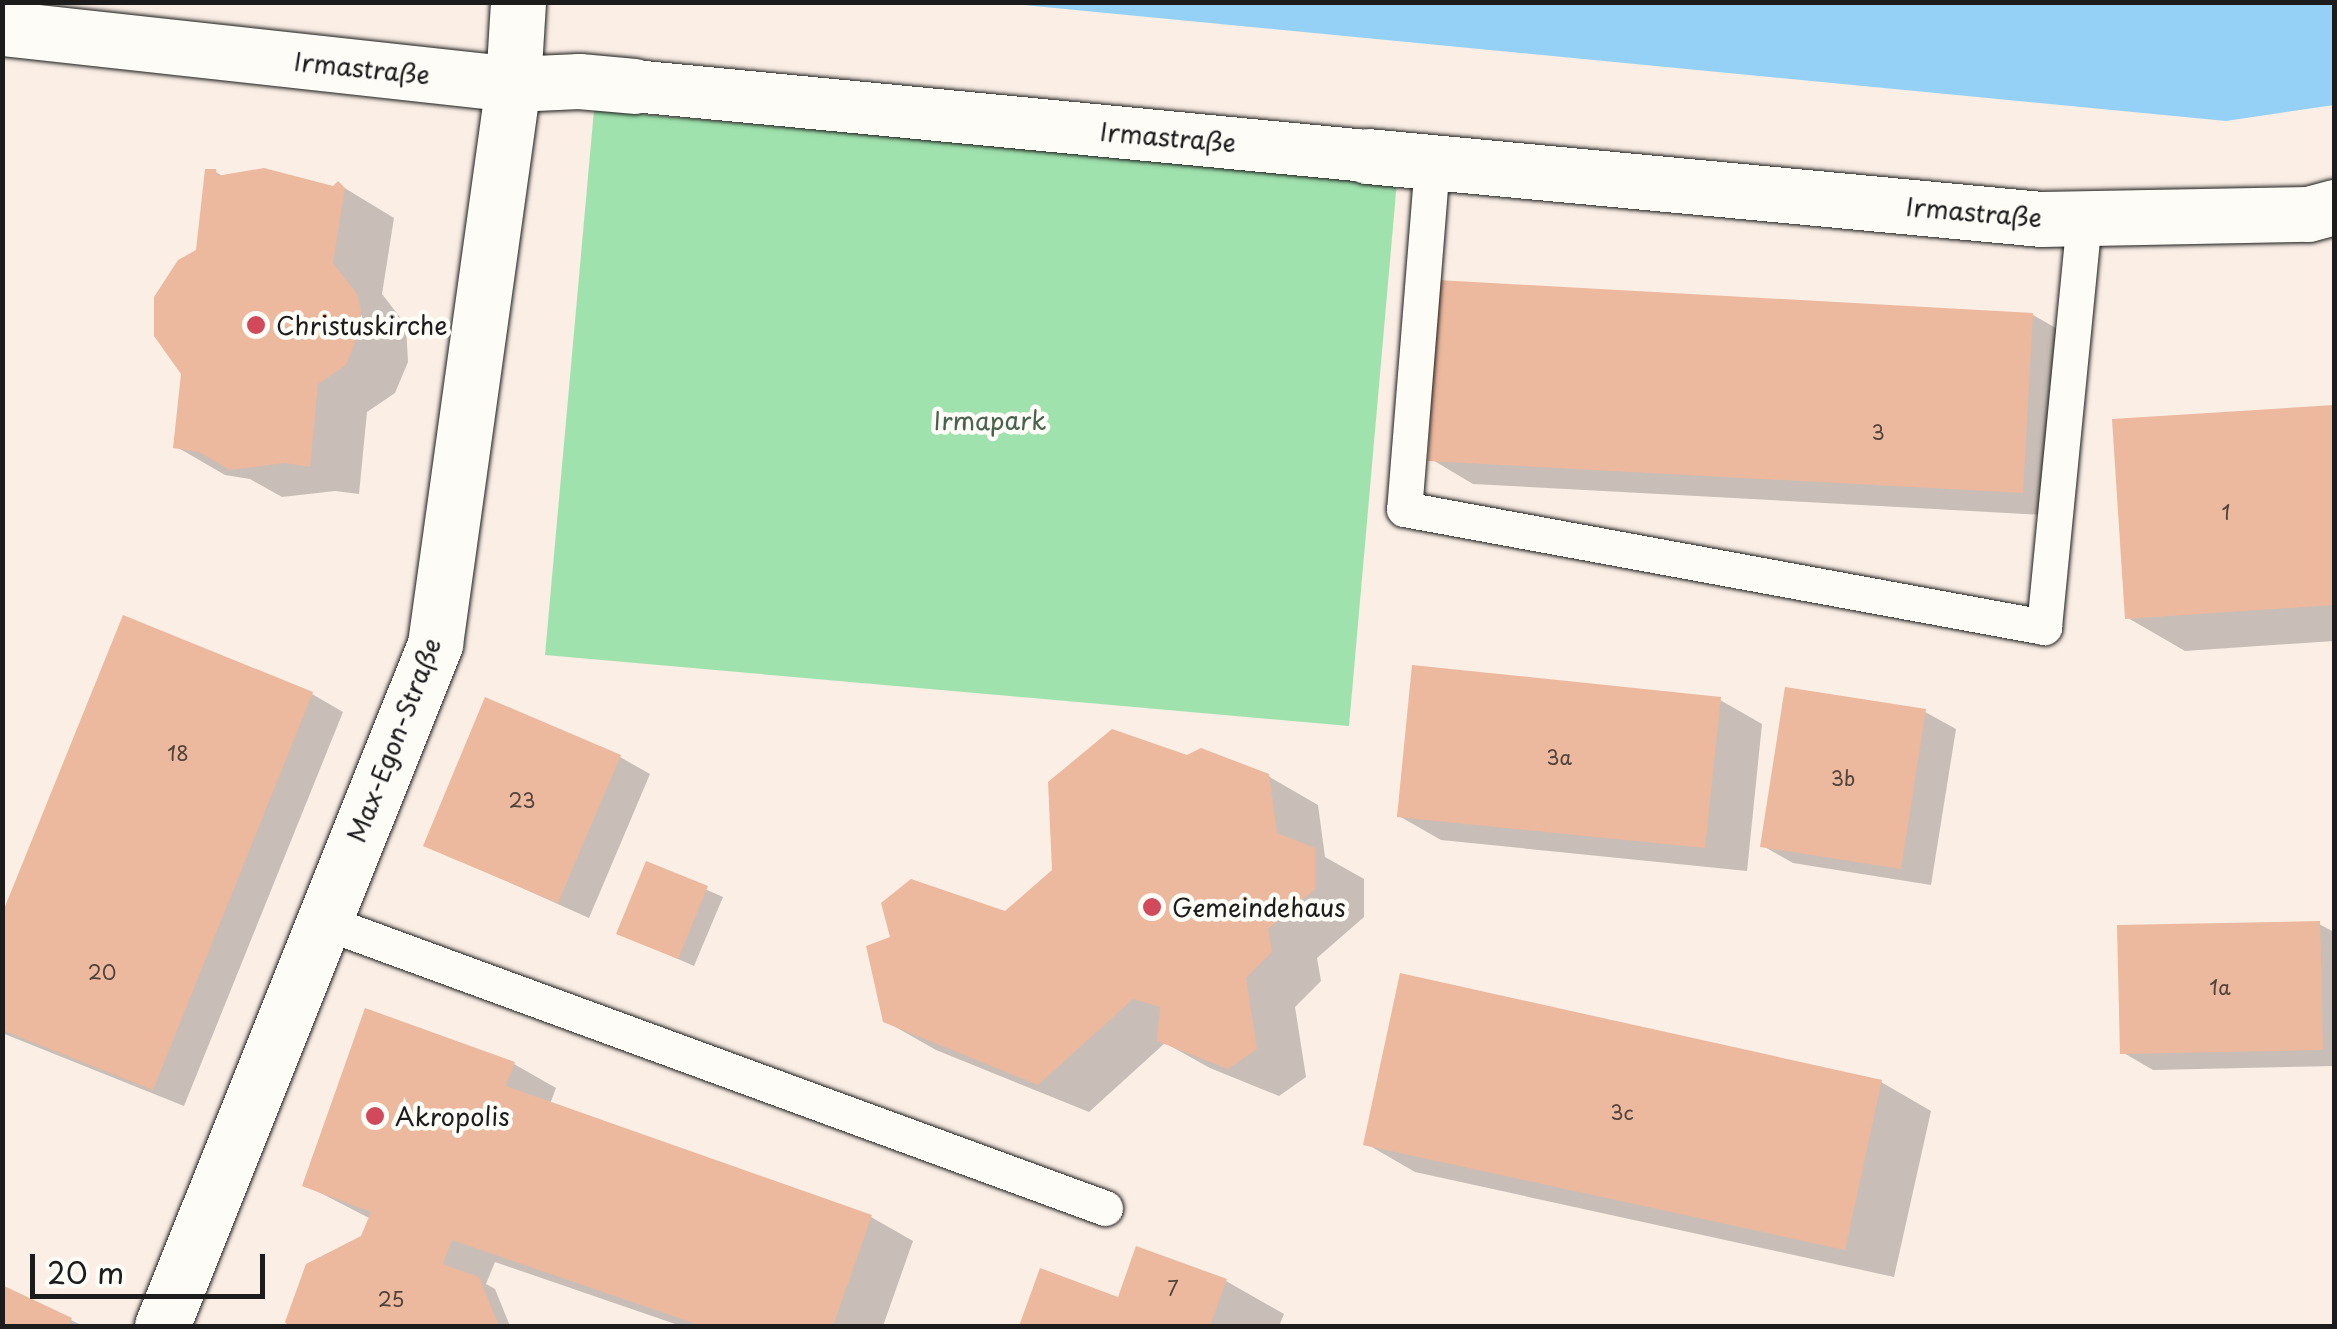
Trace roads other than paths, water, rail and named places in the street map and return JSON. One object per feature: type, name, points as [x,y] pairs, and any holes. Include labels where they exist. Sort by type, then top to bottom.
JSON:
[{"type":"street","name":"Max-Egon-Straße","points":[[162,1326],[435,644],[512,84],[518,2]]},
{"type":"street","name":"Irmastraße","points":[[2,28],[512,84],[579,81],[2041,219],[2308,214],[2334,207]]},
{"type":"lane","points":[[1432,163],[1404,509],[2044,627],[2084,218]]},
{"type":"lane","points":[[322,921],[1105,1208]]},
{"type":"water","points":[[1003,3],[2334,3],[2334,105],[2226,121]]},
{"type":"place","name":"Christuskirche","points":[[256,325]]},
{"type":"place","name":"Gemeindehaus","points":[[1152,907]]},
{"type":"place","name":"Akropolis","points":[[375,1116]]},
{"type":"park label","name":"Irmapark","points":[[990,420]]}]
